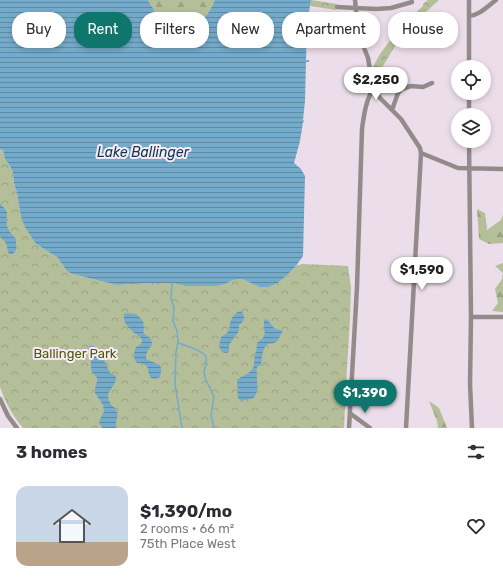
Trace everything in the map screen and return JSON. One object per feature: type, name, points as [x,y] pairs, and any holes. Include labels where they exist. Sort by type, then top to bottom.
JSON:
[{"type":"street","points":[[355,0],[359,35],[368,58],[374,87],[380,98],[401,119],[420,148],[421,154],[406,428]]},
{"type":"street","points":[[469,0],[469,60]]},
{"type":"street","points":[[469,16],[478,14],[496,0]]},
{"type":"street","points":[[337,7],[391,8],[412,2]]},
{"type":"street","points":[[392,110],[398,93],[402,89],[411,86],[423,87],[432,83]]},
{"type":"street","points":[[349,428],[351,414],[357,287],[362,129],[368,98],[374,87]]},
{"type":"street","points":[[469,148],[472,317],[470,384],[472,428]]},
{"type":"street","points":[[421,154],[458,168],[503,169]]},
{"type":"street","points":[[472,317],[503,317]]},
{"type":"street","points":[[0,399],[8,416],[17,428]]},
{"type":"street","points":[[351,414],[370,428]]},
{"type":"green space","points":[[148,0],[215,0],[209,12],[155,11]]},
{"type":"green space","points":[[311,0],[337,4],[336,10],[310,6]]},
{"type":"green space","points":[[428,0],[439,0],[426,12],[416,12],[423,6],[423,4]]},
{"type":"green space","points":[[388,43],[388,48],[394,48],[375,79],[373,67]]},
{"type":"green space","name":"Ballinger Park","points":[[0,149],[3,150],[5,159],[13,173],[21,217],[36,244],[57,257],[67,271],[72,274],[117,285],[172,283],[186,286],[225,284],[233,280],[242,279],[259,287],[278,283],[296,266],[302,264],[348,266],[351,287],[344,428],[23,428],[10,409],[0,387]]},
{"type":"green space","points":[[477,209],[485,213],[487,230],[501,220],[503,215],[503,243],[489,244],[479,239]]},
{"type":"green space","points":[[503,263],[503,273],[495,266]]},
{"type":"green space","points":[[503,273],[503,312],[492,311],[498,303],[495,289],[502,279]]},
{"type":"green space","points":[[429,401],[439,408],[447,428],[438,428],[437,421]]},
{"type":"water","name":"Lake Ballinger","points":[[0,0],[148,0],[156,12],[140,12],[140,48],[209,48],[209,12],[215,0],[311,0],[309,12],[282,12],[282,48],[306,48],[306,60],[309,60],[309,62],[306,62],[304,122],[294,163],[301,169],[305,176],[303,256],[296,266],[278,283],[268,287],[259,287],[242,279],[233,280],[216,286],[186,286],[172,283],[117,285],[72,274],[67,271],[57,257],[36,244],[25,227],[21,217],[13,173],[5,159],[3,150],[0,149]]},
{"type":"water","points":[[0,203],[7,212],[7,227],[16,239],[16,250],[13,254],[9,254],[6,242],[0,237]]},
{"type":"water","points":[[241,311],[244,315],[244,319],[239,325],[239,331],[229,345],[229,352],[222,352],[219,347],[221,337],[228,331],[234,315]]},
{"type":"water","points":[[124,314],[136,314],[143,321],[143,332],[152,342],[146,359],[160,365],[160,377],[155,379],[151,378],[145,364],[137,363],[135,361],[134,357],[136,347],[140,345],[142,339],[132,331],[125,322]]},
{"type":"water","points":[[267,319],[274,328],[283,331],[277,341],[268,344],[265,348],[261,365],[257,367],[257,390],[254,398],[241,401],[238,398],[237,380],[253,369],[257,343],[263,338],[265,333],[264,320]]},
{"type":"water","points":[[90,345],[97,349],[110,373],[116,378],[108,396],[111,404],[117,412],[116,428],[102,428],[99,422],[104,411],[103,405],[95,393],[97,378],[92,372],[91,357],[88,349]]},
{"type":"waterway","points":[[172,283],[171,298],[174,308],[173,321],[177,331],[178,342],[176,352],[175,384],[182,428]]},
{"type":"waterway","points":[[178,343],[196,350],[206,356],[204,372],[205,378],[214,397],[211,415],[214,428]]}]
